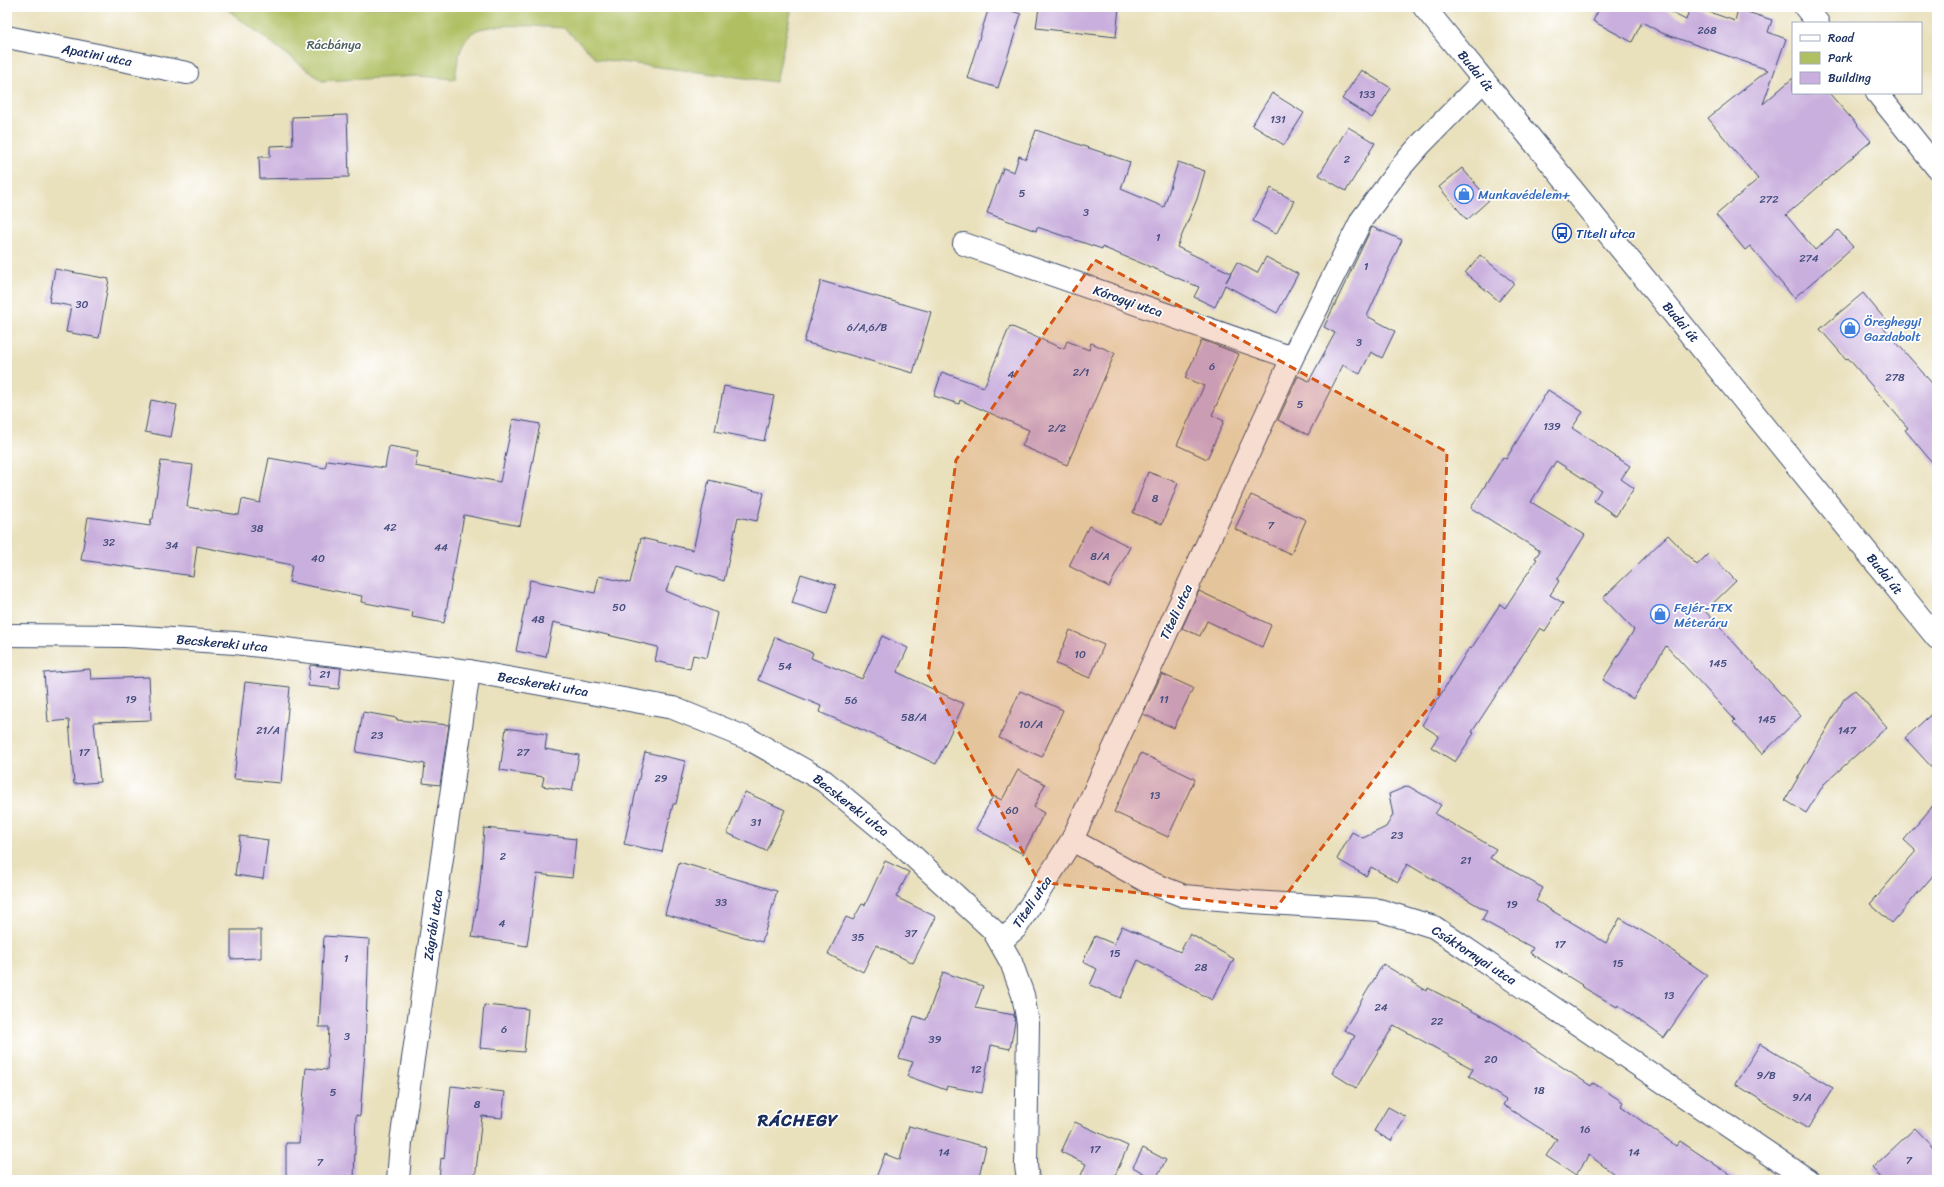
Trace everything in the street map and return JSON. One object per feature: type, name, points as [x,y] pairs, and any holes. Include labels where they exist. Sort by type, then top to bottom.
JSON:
[{"type":"street","name":"Budai út","points":[[1424,7],[1937,638]]},
{"type":"street","points":[[1805,7],[1817,22]]},
{"type":"street","name":"Apatini utca","points":[[7,37],[187,73]]},
{"type":"street","name":"Titeli utca","points":[[1000,942],[1016,928],[1072,840],[1292,358],[1362,219],[1400,168],[1421,144],[1483,81]]},
{"type":"street","points":[[1878,94],[1937,168]]},
{"type":"street","name":"Kórogyi utca","points":[[964,244],[1292,358]]},
{"type":"street","name":"Becskereki utca","points":[[7,635],[126,636],[235,643],[469,671],[673,708],[749,739],[829,785],[901,845],[993,930],[1000,942]]},
{"type":"street","name":"Zágrábi utca","points":[[398,1180],[401,1142],[469,671]]},
{"type":"street","name":"Csáktornyai utca","points":[[1072,840],[1146,881],[1184,896],[1380,910],[1434,927],[1808,1180]]},
{"type":"street","points":[[1000,942],[1011,962],[1023,995],[1028,1024],[1026,1166],[1028,1180]]},
{"type":"highlighted area","points":[[1095,260],[1447,452],[1439,694],[1276,908],[1039,882],[928,675],[956,460]]},
{"type":"green space","name":"Rácbánya","points":[[224,7],[792,7],[776,82],[597,59],[564,28],[530,26],[490,27],[479,29],[472,33],[461,49],[455,79],[418,76],[322,81]]},
{"type":"building","points":[[989,7],[999,7],[1021,14],[998,88],[967,78]]},
{"type":"building","points":[[1039,7],[1119,7],[1116,37],[1036,28]]},
{"type":"building","points":[[1600,7],[1660,7],[1686,20],[1690,7],[1695,7],[1735,21],[1738,9],[1772,20],[1768,32],[1786,39],[1763,104],[1792,79],[1792,94],[1830,94],[1871,141],[1786,215],[1815,250],[1838,230],[1853,247],[1794,298],[1750,246],[1745,250],[1716,215],[1758,179],[1708,118],[1768,70],[1662,33],[1642,22],[1632,42],[1593,21]]},
{"type":"building","points":[[1361,70],[1391,88],[1372,118],[1342,99]]},
{"type":"building","points":[[1272,93],[1304,113],[1284,145],[1252,125]]},
{"type":"building","points":[[347,115],[349,177],[260,179],[259,157],[270,157],[270,146],[293,145],[292,117]]},
{"type":"building","points":[[1348,127],[1375,143],[1346,191],[1319,175]]},
{"type":"building","points":[[1036,130],[1130,162],[1121,189],[1164,207],[1178,162],[1205,171],[1197,199],[1177,247],[1231,273],[1237,262],[1257,273],[1266,257],[1298,274],[1277,313],[1225,285],[1215,307],[1194,297],[1199,287],[1102,247],[1102,249],[1037,227],[1036,231],[987,213],[1003,168],[1014,172],[1019,156],[1026,159]]},
{"type":"building","name":"Munkavédelem+","points":[[1462,168],[1489,200],[1467,220],[1439,187]]},
{"type":"building","points":[[1271,188],[1294,201],[1276,234],[1253,221]]},
{"type":"building","points":[[1372,227],[1402,240],[1367,316],[1395,331],[1382,358],[1371,352],[1360,374],[1343,365],[1308,435],[1278,420],[1298,376],[1309,381],[1335,333],[1324,327]]},
{"type":"building","points":[[1480,255],[1514,283],[1499,301],[1465,273]]},
{"type":"building","points":[[55,269],[109,279],[99,338],[66,332],[71,306],[49,302]]},
{"type":"building","points":[[821,281],[931,312],[913,373],[804,342]]},
{"type":"building","points":[[1863,293],[1888,323],[1883,327],[1937,389],[1937,468],[1905,430],[1908,428],[1848,358],[1846,359],[1820,329]]},
{"type":"building","points":[[1010,326],[1064,349],[1067,341],[1089,350],[1091,343],[1115,353],[1067,465],[1022,446],[1029,430],[960,400],[959,404],[934,396],[942,372],[984,387]]},
{"type":"building","points":[[1202,340],[1239,354],[1212,415],[1224,421],[1207,459],[1177,445],[1204,386],[1185,378]]},
{"type":"building","points":[[724,386],[774,396],[764,441],[715,431]]},
{"type":"building","points":[[1548,390],[1583,412],[1572,428],[1630,466],[1621,479],[1634,488],[1616,516],[1594,501],[1601,490],[1556,461],[1531,502],[1585,535],[1557,580],[1559,581],[1550,595],[1563,603],[1545,631],[1540,628],[1472,732],[1474,733],[1455,762],[1431,747],[1439,736],[1422,725],[1469,648],[1471,649],[1500,604],[1505,608],[1537,559],[1535,558],[1540,551],[1471,508],[1503,457],[1506,459]]},
{"type":"building","points":[[151,400],[177,405],[171,437],[145,432]]},
{"type":"building","points":[[513,419],[540,424],[520,526],[464,515],[444,623],[412,617],[413,612],[361,602],[362,596],[289,582],[292,565],[197,546],[193,576],[81,560],[88,517],[150,526],[151,519],[153,519],[161,461],[193,465],[187,507],[239,515],[242,499],[260,503],[269,458],[325,468],[327,460],[385,468],[389,446],[418,451],[415,466],[500,482]]},
{"type":"building","points":[[1148,472],[1178,483],[1162,524],[1133,513]]},
{"type":"building","points":[[709,480],[764,493],[757,521],[738,517],[724,581],[676,566],[666,591],[717,613],[707,658],[693,655],[690,669],[655,661],[658,647],[553,622],[546,657],[516,651],[530,580],[595,593],[599,576],[630,583],[641,538],[693,550]]},
{"type":"building","points":[[1251,495],[1306,520],[1291,554],[1235,529]]},
{"type":"building","points":[[1089,526],[1130,547],[1109,587],[1069,566]]},
{"type":"building","points":[[1668,535],[1697,565],[1709,553],[1736,581],[1705,611],[1801,716],[1762,754],[1733,722],[1735,720],[1666,646],[1633,699],[1603,680],[1634,630],[1603,598]]},
{"type":"building","points":[[801,574],[836,585],[827,614],[792,603]]},
{"type":"building","points":[[1199,591],[1271,625],[1262,647],[1207,621],[1200,636],[1182,628]]},
{"type":"building","points":[[1070,630],[1104,645],[1090,678],[1056,664]]},
{"type":"building","points":[[882,636],[908,648],[897,672],[964,704],[936,764],[865,731],[819,712],[821,706],[758,680],[775,637],[813,653],[811,658],[862,679]]},
{"type":"building","points":[[310,665],[341,668],[339,689],[308,686]]},
{"type":"building","points":[[90,669],[91,679],[149,677],[151,720],[94,722],[100,782],[74,784],[69,720],[48,722],[44,673]]},
{"type":"building","points":[[1162,674],[1193,688],[1174,728],[1143,714]]},
{"type":"building","points":[[245,682],[290,687],[281,783],[234,779]]},
{"type":"building","points":[[1855,690],[1887,727],[1824,784],[1806,813],[1785,800],[1844,699]]},
{"type":"building","points":[[1020,691],[1063,710],[1042,757],[999,738]]},
{"type":"building","points":[[1937,709],[1937,773],[1905,738]]},
{"type":"building","points":[[363,712],[397,718],[397,720],[449,725],[440,785],[423,783],[425,764],[356,752]]},
{"type":"building","points":[[506,728],[547,734],[545,749],[579,755],[572,791],[542,786],[544,777],[500,770]]},
{"type":"building","points":[[645,752],[685,761],[676,804],[673,804],[662,852],[624,844]]},
{"type":"building","points":[[1141,753],[1195,779],[1168,837],[1114,812]]},
{"type":"building","points":[[1018,770],[1045,784],[1034,807],[1044,813],[1023,854],[976,829],[993,796],[1002,800]]},
{"type":"building","points":[[1408,786],[1441,805],[1435,814],[1496,849],[1490,858],[1543,888],[1536,901],[1606,943],[1620,918],[1654,938],[1707,975],[1664,1038],[1618,1005],[1617,1007],[1581,986],[1582,985],[1530,953],[1533,948],[1482,920],[1487,911],[1407,864],[1398,882],[1371,867],[1366,876],[1337,859],[1352,832],[1363,838],[1386,827],[1393,815],[1389,794]]},
{"type":"building","points":[[745,792],[785,810],[766,851],[727,833]]},
{"type":"building","points":[[1937,801],[1937,871],[1892,923],[1870,904],[1916,851],[1904,840]]},
{"type":"building","points":[[484,828],[576,839],[572,878],[537,874],[527,946],[472,937],[480,885]]},
{"type":"building","points":[[240,836],[268,840],[263,879],[235,875]]},
{"type":"building","points":[[885,861],[909,872],[896,897],[936,917],[913,963],[876,945],[863,972],[828,954],[846,917],[853,920],[862,904],[865,905]]},
{"type":"building","points":[[679,862],[777,891],[762,942],[665,914]]},
{"type":"building","points":[[1122,926],[1180,952],[1190,934],[1234,959],[1212,1000],[1138,960],[1121,998],[1090,985],[1097,969],[1083,962],[1095,936],[1114,944]]},
{"type":"building","points":[[231,930],[261,930],[261,958],[231,959]]},
{"type":"building","points":[[324,936],[369,939],[365,1051],[360,1116],[356,1115],[354,1180],[286,1180],[286,1143],[299,1143],[306,1068],[327,1070],[329,1027],[319,1027]]},
{"type":"building","points":[[1383,964],[1427,991],[1428,988],[1497,1024],[1591,1086],[1593,1083],[1623,1102],[1621,1106],[1676,1146],[1680,1141],[1738,1180],[1622,1180],[1589,1155],[1576,1175],[1546,1156],[1557,1139],[1503,1105],[1506,1100],[1469,1076],[1473,1069],[1394,1025],[1356,1088],[1332,1073],[1355,1036],[1344,1030]]},
{"type":"building","points":[[943,972],[983,986],[975,1008],[1014,1015],[1015,1022],[1010,1049],[991,1045],[982,1093],[947,1086],[946,1090],[907,1076],[913,1062],[899,1058],[914,1016],[926,1020]]},
{"type":"building","points":[[484,1005],[528,1009],[524,1052],[480,1048]]},
{"type":"building","points":[[1760,1044],[1833,1088],[1808,1129],[1735,1084]]},
{"type":"building","points":[[451,1086],[505,1092],[502,1118],[482,1116],[475,1180],[439,1180],[441,1158],[444,1159]]},
{"type":"building","points":[[1388,1107],[1406,1117],[1391,1141],[1374,1131]]},
{"type":"building","points":[[1075,1122],[1128,1146],[1113,1180],[1079,1180],[1086,1164],[1061,1152]]},
{"type":"building","points":[[909,1126],[986,1147],[978,1180],[875,1180],[885,1154],[900,1160]]},
{"type":"building","points":[[1915,1128],[1937,1151],[1937,1180],[1883,1180],[1872,1168]]},
{"type":"building","points":[[1143,1148],[1166,1160],[1155,1180],[1133,1167]]},
{"type":"place","name":"Munkavédelem+","points":[[1464,194]]},
{"type":"place","name":"Titeli utca","points":[[1562,233]]},
{"type":"place","name":"Öreghegyi Gazdabolt","points":[[1850,328]]},
{"type":"place","name":"Fejér-TEX Méteráru","points":[[1660,614]]},
{"type":"district","name":"RÁCHEGY","points":[[798,1120]]}]
